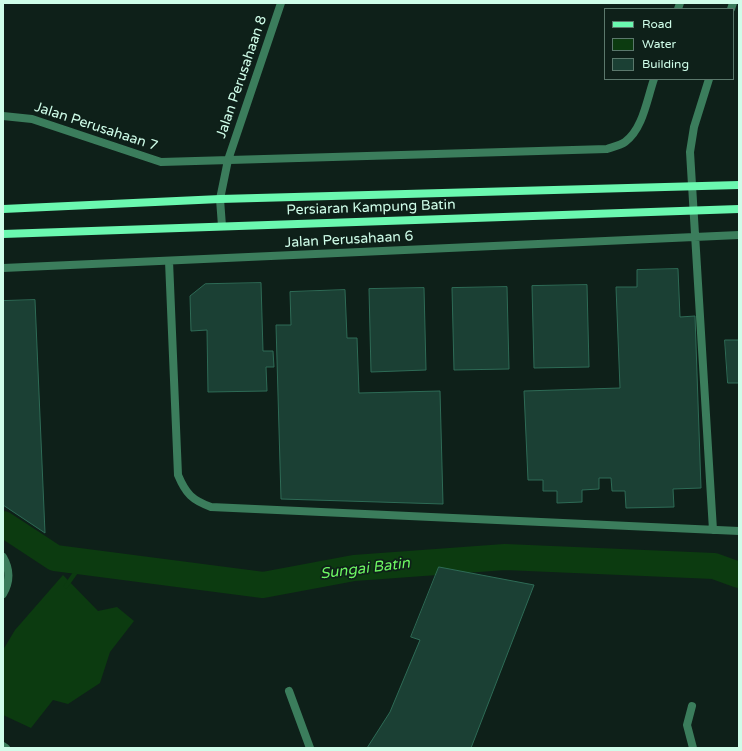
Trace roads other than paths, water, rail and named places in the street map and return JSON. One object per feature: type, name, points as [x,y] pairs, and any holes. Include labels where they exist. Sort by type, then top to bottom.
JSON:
[{"type":"street","name":"Jalan Perusahaan 8","points":[[222,226],[220,199],[228,160],[281,3]]},
{"type":"street","name":"Jalan Perusahaan 7","points":[[3,116],[32,119],[161,162],[607,148],[624,143],[633,135],[638,126],[654,80]]},
{"type":"street","points":[[709,80],[694,127],[690,152],[713,530]]},
{"type":"street","name":"Persiaran Kampung Batin","points":[[3,209],[220,199],[739,185]]},
{"type":"street","name":"Persiaran Kampung Batin","points":[[3,234],[739,209]]},
{"type":"street","name":"Jalan Perusahaan 6","points":[[3,268],[739,235]]},
{"type":"street","points":[[169,261],[178,475],[189,495],[198,502],[211,507],[739,531]]},
{"type":"street","points":[[3,557],[9,567],[7,588],[3,594]]},
{"type":"street","points":[[289,691],[310,748]]},
{"type":"street","points":[[692,706],[688,725],[693,748]]},
{"type":"water","points":[[63,575],[98,611],[117,607],[134,621],[110,652],[100,683],[68,704],[53,700],[31,728],[3,715],[3,650],[15,630]]},
{"type":"waterway","name":"Sungai Batin","points":[[3,524],[55,558],[263,585],[354,568],[505,557],[714,566],[739,575]]},
{"type":"waterway","points":[[66,586],[83,562]]}]
